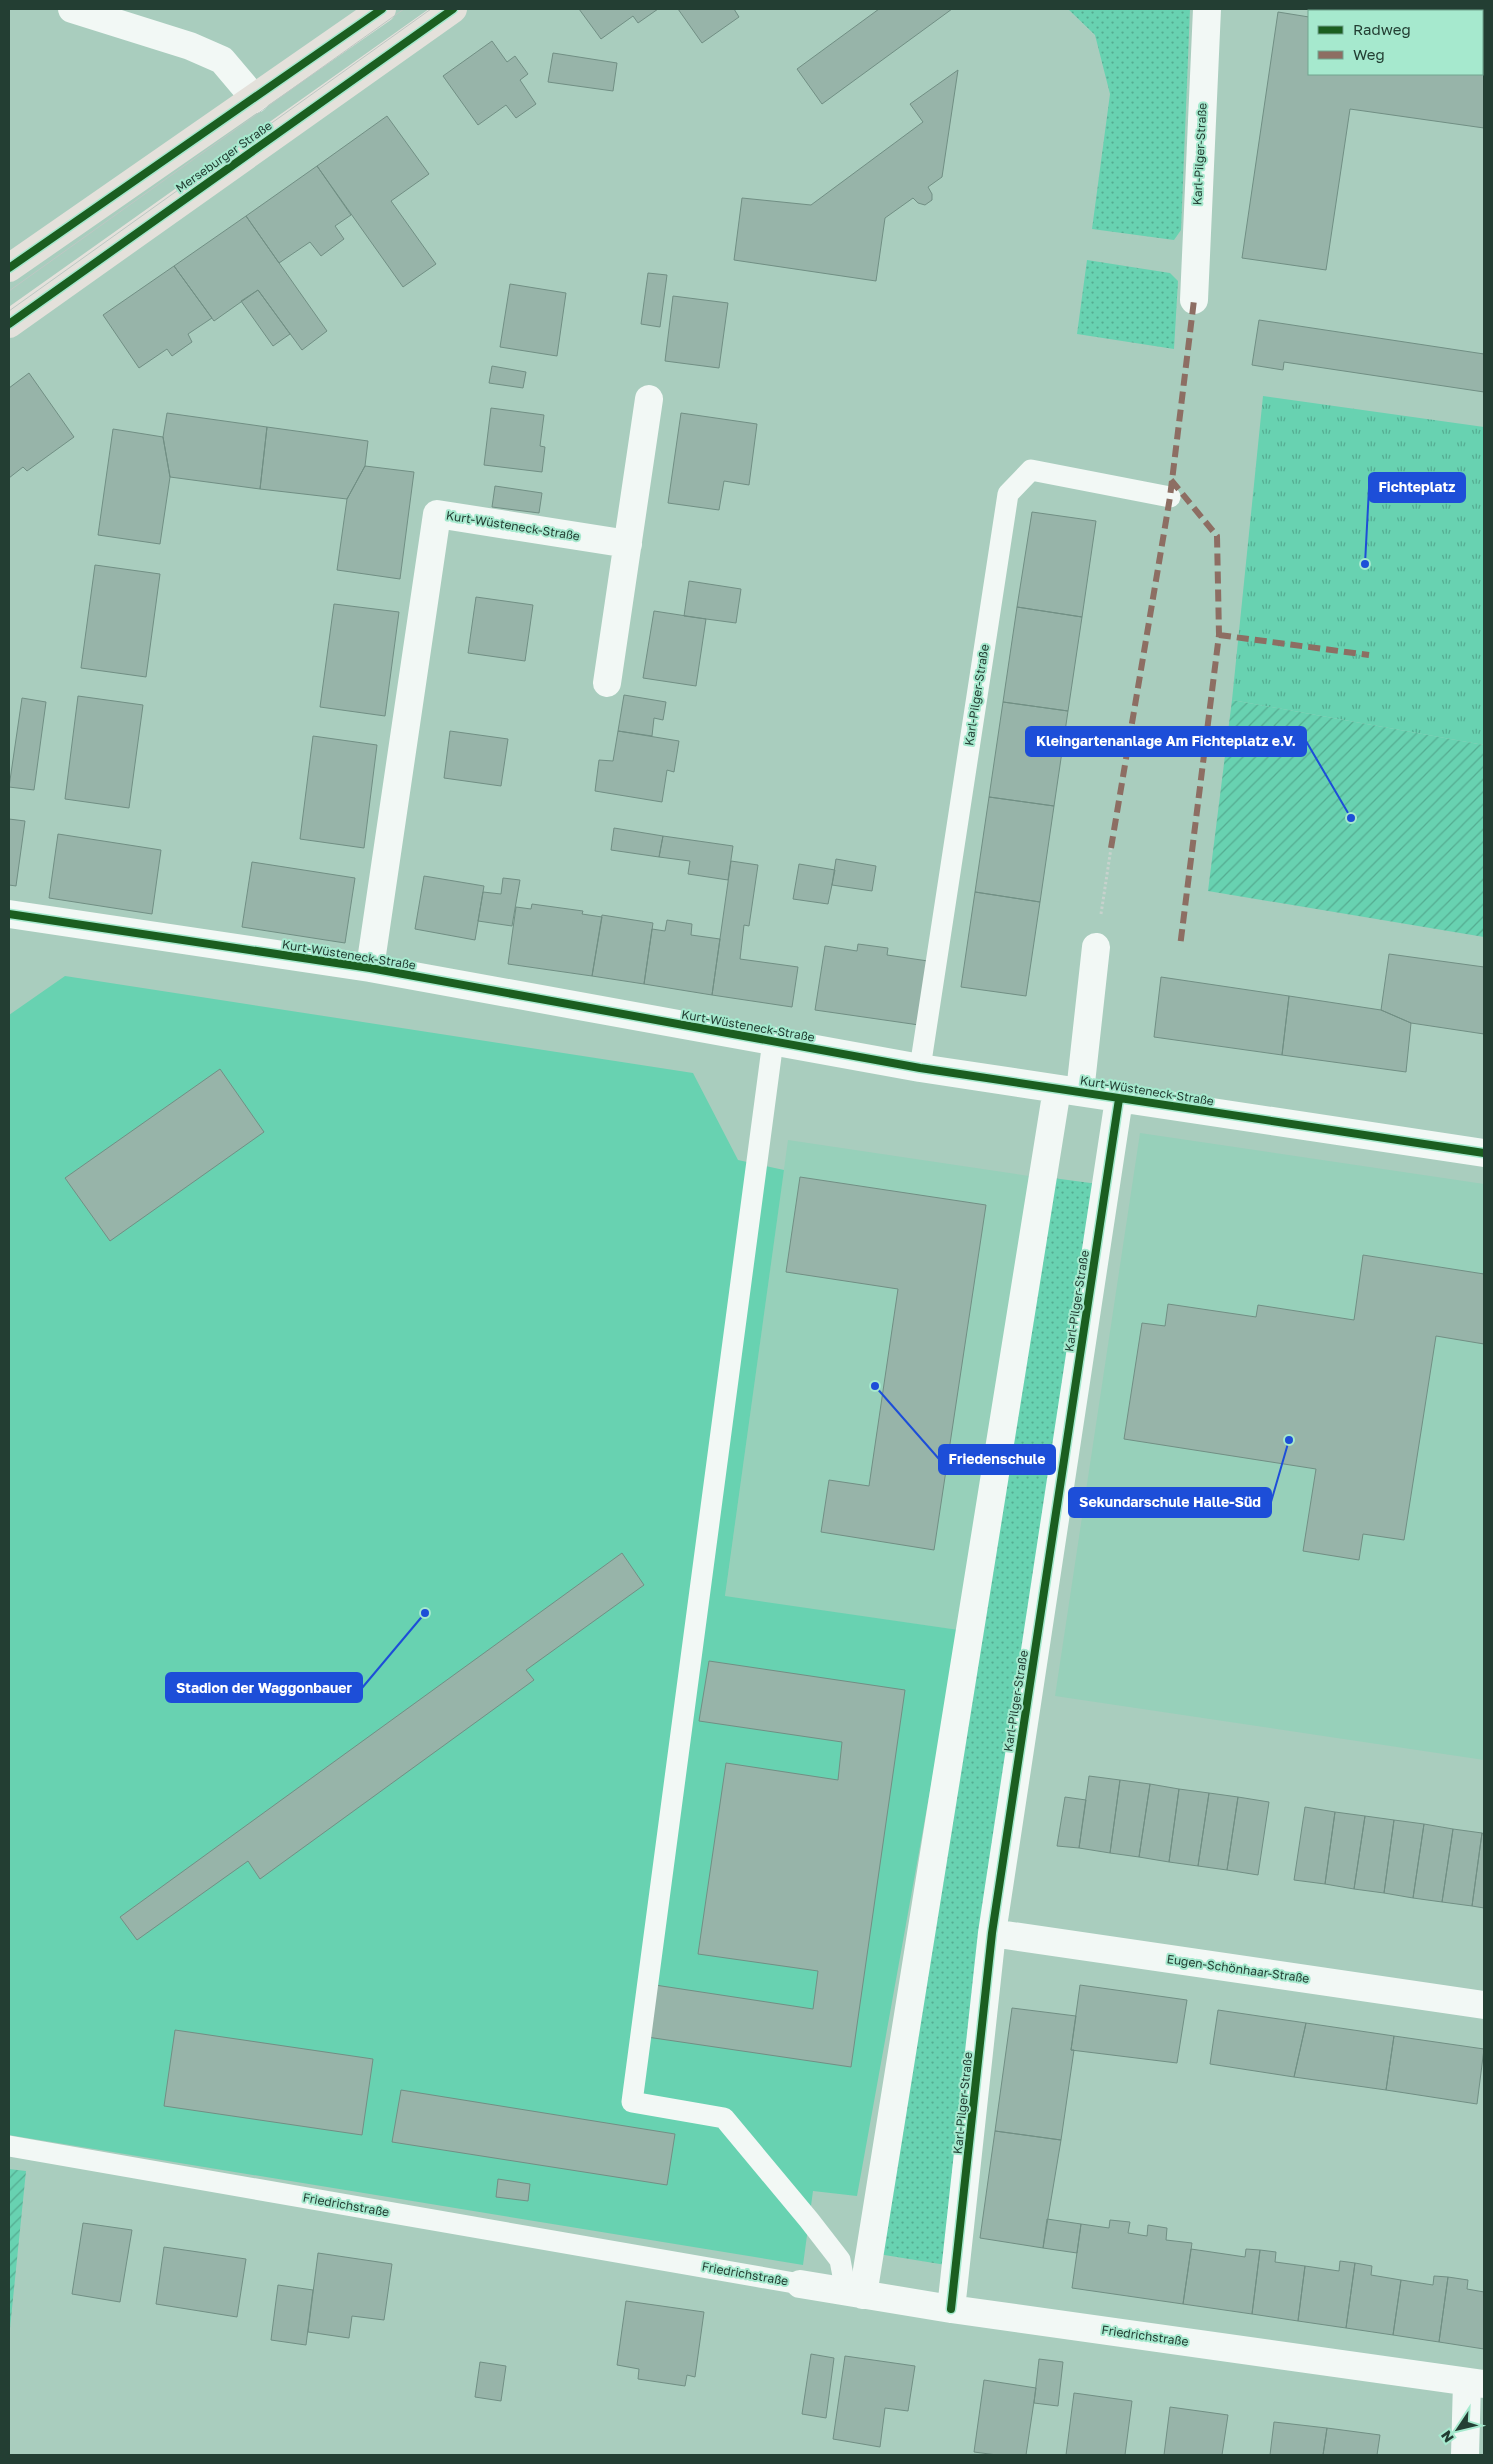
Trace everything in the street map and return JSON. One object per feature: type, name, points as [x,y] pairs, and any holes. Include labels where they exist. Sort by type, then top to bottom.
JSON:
[{"type":"main road","points":[[9,268],[382,9]]},
{"type":"main road","name":"Merseburger Straße","points":[[9,324],[452,9]]},
{"type":"street","points":[[72,9],[190,46],[222,60],[254,99]]},
{"type":"street","name":"Karl-Pilger-Straße","points":[[1194,300],[1207,9]]},
{"type":"street","points":[[607,683],[649,399]]},
{"type":"street","name":"Kurt-Wüsteneck-Straße","points":[[370,968],[438,514],[628,544]]},
{"type":"street","name":"Kurt-Wüsteneck-Straße","points":[[9,914],[370,968],[920,1068],[1484,1153]]},
{"type":"street","points":[[854,2294],[1068,1090],[1096,946]]},
{"type":"street","name":"Karl-Pilger-Straße","points":[[951,2309],[992,1933],[1119,1099]]},
{"type":"street","name":"Eugen-Schönhaar-Straße","points":[[992,1933],[1484,2005]]},
{"type":"street","name":"Friedrichstraße","points":[[800,2284],[951,2309],[1476,2383]]},
{"type":"street","points":[[1465,2455],[1476,2383]]},
{"type":"lane","name":"Karl-Pilger-Straße","points":[[920,1068],[1008,494],[1030,470],[1170,497]]},
{"type":"lane","points":[[773,1042],[632,2102],[724,2118],[810,2220],[840,2260],[854,2294]]},
{"type":"lane","name":"Friedrichstraße","points":[[9,2146],[800,2284]]},
{"type":"path","points":[[1096,946],[1111,848]]},
{"type":"shaded area","points":[[1140,1133],[1484,1184],[1484,1760],[1055,1696]]},
{"type":"shaded area","points":[[788,1140],[1029,1176],[959,1630],[725,1597]]},
{"type":"green space","points":[[1068,9],[1190,9],[1181,230],[1174,240],[1092,229],[1110,94],[1095,35]]},
{"type":"green space","points":[[1087,260],[1170,273],[1178,281],[1174,349],[1077,334]]},
{"type":"green space","points":[[1263,396],[1484,427],[1484,745],[1232,700]]},
{"type":"green space","points":[[1232,700],[1484,745],[1484,937],[1208,891]]},
{"type":"green space","points":[[65,976],[693,1073],[738,1160],[784,1170],[725,1596],[959,1630],[857,2196],[813,2191],[803,2265],[9,2135],[9,1015]]},
{"type":"green space","points":[[1053,1178],[1098,1184],[946,2265],[872,2253]]},
{"type":"green space","points":[[9,2169],[26,2171],[9,2338]]},
{"type":"building","points":[[579,9],[658,9],[638,23],[633,16],[601,39]]},
{"type":"building","points":[[678,9],[734,9],[739,17],[702,43]]},
{"type":"building","points":[[879,9],[952,9],[822,104],[797,69]]},
{"type":"building","points":[[1278,12],[1308,17],[1308,75],[1483,75],[1484,43],[1484,128],[1350,109],[1326,270],[1242,258]]},
{"type":"building","points":[[492,41],[507,62],[515,56],[528,74],[520,80],[536,104],[516,118],[506,105],[478,125],[443,76]]},
{"type":"building","points":[[553,53],[617,63],[613,91],[548,82]]},
{"type":"building","points":[[958,70],[942,177],[928,187],[932,194],[932,200],[925,205],[918,203],[913,198],[885,218],[876,281],[734,260],[742,198],[811,205],[923,122],[910,104]]},
{"type":"building","points":[[387,116],[429,174],[391,201],[436,264],[403,287],[317,166]]},
{"type":"building","points":[[317,166],[351,215],[335,226],[344,239],[321,256],[310,242],[279,263],[246,216]]},
{"type":"building","points":[[246,216],[327,331],[302,350],[258,290],[214,321],[174,266]]},
{"type":"building","points":[[174,266],[212,318],[188,334],[192,342],[172,356],[167,349],[139,368],[103,315]]},
{"type":"building","points":[[648,273],[667,275],[660,327],[641,324]]},
{"type":"building","points":[[510,284],[566,293],[557,356],[500,347]]},
{"type":"building","points":[[258,290],[290,334],[273,346],[241,301]]},
{"type":"building","points":[[673,296],[728,303],[719,368],[665,361]]},
{"type":"building","points":[[1259,320],[1484,354],[1484,392],[1284,362],[1283,370],[1252,365]]},
{"type":"building","points":[[492,366],[526,372],[523,388],[489,383]]},
{"type":"building","points":[[29,373],[74,437],[27,471],[23,467],[9,478],[9,388]]},
{"type":"building","points":[[491,408],[544,415],[540,446],[545,447],[542,472],[484,465]]},
{"type":"building","points":[[167,413],[267,427],[260,489],[170,477],[163,437]]},
{"type":"building","points":[[681,413],[757,424],[749,485],[724,481],[719,510],[668,503]]},
{"type":"building","points":[[267,427],[368,441],[365,466],[347,499],[260,489]]},
{"type":"building","points":[[113,429],[163,437],[170,477],[160,544],[98,535]]},
{"type":"building","points":[[365,466],[414,472],[400,579],[337,570],[347,499]]},
{"type":"building","points":[[495,486],[542,493],[539,513],[492,507]]},
{"type":"building","points":[[1032,512],[1096,521],[1082,617],[1017,607]]},
{"type":"building","points":[[95,565],[160,574],[146,677],[81,668]]},
{"type":"building","points":[[689,581],[741,589],[736,623],[684,616]]},
{"type":"building","points":[[476,597],[533,605],[525,661],[468,653]]},
{"type":"building","points":[[334,604],[399,612],[385,716],[320,707]]},
{"type":"building","points":[[1017,607],[1082,617],[1068,711],[1003,702]]},
{"type":"building","points":[[654,611],[706,619],[696,686],[643,678]]},
{"type":"building","points":[[624,695],[666,702],[663,720],[654,718],[652,736],[618,731]]},
{"type":"building","points":[[78,696],[143,705],[129,808],[65,799]]},
{"type":"building","points":[[22,698],[46,702],[34,790],[9,787]]},
{"type":"building","points":[[1003,702],[1068,711],[1054,806],[989,797]]},
{"type":"building","points":[[450,731],[508,739],[501,786],[444,778]]},
{"type":"building","points":[[618,731],[679,741],[674,772],[667,770],[662,802],[595,791],[599,760],[613,761]]},
{"type":"building","points":[[313,736],[377,745],[364,848],[300,839]]},
{"type":"building","points":[[989,797],[1054,806],[1040,902],[975,892]]},
{"type":"building","points":[[9,819],[25,821],[16,886],[9,885]]},
{"type":"building","points":[[614,828],[663,836],[659,857],[611,850]]},
{"type":"building","points":[[58,834],[161,850],[152,914],[49,898]]},
{"type":"building","points":[[663,836],[733,846],[728,880],[688,874],[690,861],[659,857]]},
{"type":"building","points":[[836,859],[876,866],[872,891],[832,885]]},
{"type":"building","points":[[731,861],[758,865],[749,926],[744,925],[740,959],[798,967],[792,1007],[712,995]]},
{"type":"building","points":[[252,862],[355,878],[345,943],[242,927]]},
{"type":"building","points":[[799,864],[835,870],[828,904],[793,899]]},
{"type":"building","points":[[424,876],[484,886],[475,940],[415,929]]},
{"type":"building","points":[[503,878],[520,880],[512,926],[478,921],[483,892],[501,894]]},
{"type":"building","points":[[975,892],[1040,902],[1026,996],[961,987]]},
{"type":"building","points":[[532,904],[583,911],[582,914],[602,917],[592,976],[508,964],[516,907],[531,909]]},
{"type":"building","points":[[602,915],[653,923],[644,984],[592,976]]},
{"type":"building","points":[[667,920],[692,924],[691,935],[720,939],[712,995],[644,984],[652,929],[665,931]]},
{"type":"building","points":[[858,944],[888,948],[887,955],[928,961],[919,1025],[815,1010],[825,946],[857,951]]},
{"type":"building","points":[[1389,954],[1484,967],[1484,1034],[1411,1023],[1381,1010]]},
{"type":"building","points":[[1161,977],[1289,996],[1282,1055],[1154,1037]]},
{"type":"building","points":[[1289,996],[1381,1010],[1411,1023],[1406,1072],[1282,1055]]},
{"type":"building","points":[[220,1069],[264,1132],[110,1241],[65,1178]]},
{"type":"building","points":[[800,1177],[986,1205],[934,1550],[821,1532],[829,1480],[869,1486],[898,1289],[786,1272]]},
{"type":"building","points":[[1363,1255],[1484,1274],[1484,1344],[1436,1336],[1404,1540],[1363,1534],[1359,1560],[1303,1551],[1316,1469],[1124,1439],[1142,1323],[1165,1326],[1168,1304],[1256,1317],[1258,1305],[1354,1320]]},
{"type":"building","points":[[622,1553],[644,1585],[526,1670],[534,1680],[260,1879],[248,1861],[137,1940],[120,1917]]},
{"type":"building","points":[[709,1661],[905,1690],[851,2067],[647,2037],[655,1985],[813,2009],[818,1971],[698,1954],[726,1763],[838,1780],[842,1742],[699,1721]]},
{"type":"building","points":[[1089,1776],[1120,1780],[1110,1853],[1079,1848]]},
{"type":"building","points":[[1120,1780],[1150,1784],[1139,1857],[1110,1853]]},
{"type":"building","points":[[1150,1784],[1179,1789],[1169,1862],[1139,1857]]},
{"type":"building","points":[[1179,1789],[1209,1793],[1198,1866],[1169,1862]]},
{"type":"building","points":[[1209,1793],[1238,1797],[1227,1870],[1198,1866]]},
{"type":"building","points":[[1065,1797],[1086,1800],[1079,1848],[1057,1846]]},
{"type":"building","points":[[1238,1797],[1269,1802],[1258,1875],[1227,1870]]},
{"type":"building","points":[[1305,1807],[1335,1812],[1325,1884],[1294,1880]]},
{"type":"building","points":[[1335,1812],[1365,1816],[1354,1889],[1325,1884]]},
{"type":"building","points":[[1365,1816],[1394,1820],[1384,1893],[1354,1889]]},
{"type":"building","points":[[1394,1820],[1424,1824],[1413,1898],[1384,1893]]},
{"type":"building","points":[[1424,1824],[1453,1829],[1442,1902],[1413,1898]]},
{"type":"building","points":[[1453,1829],[1482,1833],[1472,1906],[1442,1902]]},
{"type":"building","points":[[1482,1833],[1484,1834],[1484,1908],[1472,1906]]},
{"type":"building","points":[[1080,1985],[1187,2000],[1177,2063],[1071,2050]]},
{"type":"building","points":[[1012,2008],[1076,2016],[1071,2050],[1074,2050],[1061,2140],[995,2131]]},
{"type":"building","points":[[1218,2010],[1306,2023],[1294,2077],[1210,2064]]},
{"type":"building","points":[[1306,2023],[1394,2036],[1386,2090],[1294,2077]]},
{"type":"building","points":[[175,2030],[373,2059],[362,2135],[164,2106]]},
{"type":"building","points":[[1394,2036],[1484,2049],[1477,2104],[1386,2090]]},
{"type":"building","points":[[401,2090],[675,2134],[667,2185],[392,2142]]},
{"type":"building","points":[[995,2131],[1061,2140],[1043,2248],[980,2238]]},
{"type":"building","points":[[498,2179],[530,2184],[528,2201],[496,2197]]},
{"type":"building","points":[[1047,2219],[1081,2224],[1077,2253],[1043,2248]]},
{"type":"building","points":[[1110,2220],[1130,2222],[1128,2233],[1147,2236],[1148,2225],[1167,2228],[1166,2240],[1192,2243],[1183,2304],[1072,2288],[1081,2224],[1109,2228]]},
{"type":"building","points":[[83,2223],[132,2230],[120,2302],[72,2294]]},
{"type":"building","points":[[164,2247],[246,2259],[237,2317],[156,2304]]},
{"type":"building","points":[[1191,2249],[1245,2257],[1246,2249],[1260,2250],[1252,2314],[1183,2304]]},
{"type":"building","points":[[1260,2250],[1276,2252],[1275,2262],[1305,2266],[1298,2321],[1252,2314]]},
{"type":"building","points":[[318,2253],[392,2264],[384,2320],[352,2316],[349,2338],[308,2332]]},
{"type":"building","points":[[1340,2261],[1355,2263],[1346,2328],[1298,2321],[1305,2266],[1339,2271]]},
{"type":"building","points":[[1355,2263],[1372,2266],[1371,2275],[1401,2280],[1393,2335],[1346,2328]]},
{"type":"building","points":[[1434,2276],[1448,2277],[1439,2342],[1393,2335],[1401,2280],[1433,2285]]},
{"type":"building","points":[[1448,2277],[1468,2280],[1467,2289],[1484,2292],[1484,2349],[1439,2342]]},
{"type":"building","points":[[278,2285],[313,2290],[306,2345],[271,2340]]},
{"type":"building","points":[[626,2301],[704,2312],[695,2377],[687,2375],[685,2386],[638,2379],[639,2369],[617,2365]]},
{"type":"building","points":[[811,2354],[834,2358],[826,2418],[802,2414]]},
{"type":"building","points":[[845,2356],[915,2366],[908,2411],[885,2408],[880,2447],[833,2439]]},
{"type":"building","points":[[1039,2359],[1063,2362],[1058,2406],[1034,2403]]},
{"type":"building","points":[[480,2362],[506,2366],[501,2401],[475,2397]]},
{"type":"building","points":[[984,2380],[1036,2388],[1026,2455],[997,2455],[974,2452]]},
{"type":"building","points":[[1074,2393],[1132,2401],[1125,2455],[1066,2455]]},
{"type":"building","points":[[1170,2407],[1228,2415],[1222,2455],[1164,2455]]},
{"type":"building","points":[[1274,2422],[1327,2428],[1323,2455],[1270,2455]]},
{"type":"building","points":[[1327,2428],[1380,2435],[1377,2455],[1323,2455]]},
{"type":"tram line","points":[[9,291],[404,9]]},
{"type":"tram line","points":[[9,311],[431,9]]},
{"type":"marked path","points":[[1111,848],[1170,497],[1194,300]]},
{"type":"marked path","points":[[1171,480],[1217,536],[1219,635],[1180,947]]},
{"type":"marked path","points":[[1219,635],[1369,655]]},
{"type":"cycle path","points":[[9,268],[382,9]]},
{"type":"cycle path","points":[[9,324],[453,9]]},
{"type":"cycle path","points":[[9,914],[370,968],[920,1068],[1484,1153]]},
{"type":"cycle path","points":[[951,2309],[992,1933],[1119,1099]]},
{"type":"place","name":"Fichteplatz","points":[[1365,564]]},
{"type":"place","name":"Kleingartenanlage Am Fichteplatz e.V.","points":[[1351,818]]},
{"type":"place","name":"Friedenschule","points":[[875,1386]]},
{"type":"place","name":"Sekundarschule Halle-Süd","points":[[1289,1440]]},
{"type":"place","name":"Stadion der Waggonbauer","points":[[425,1613]]}]
